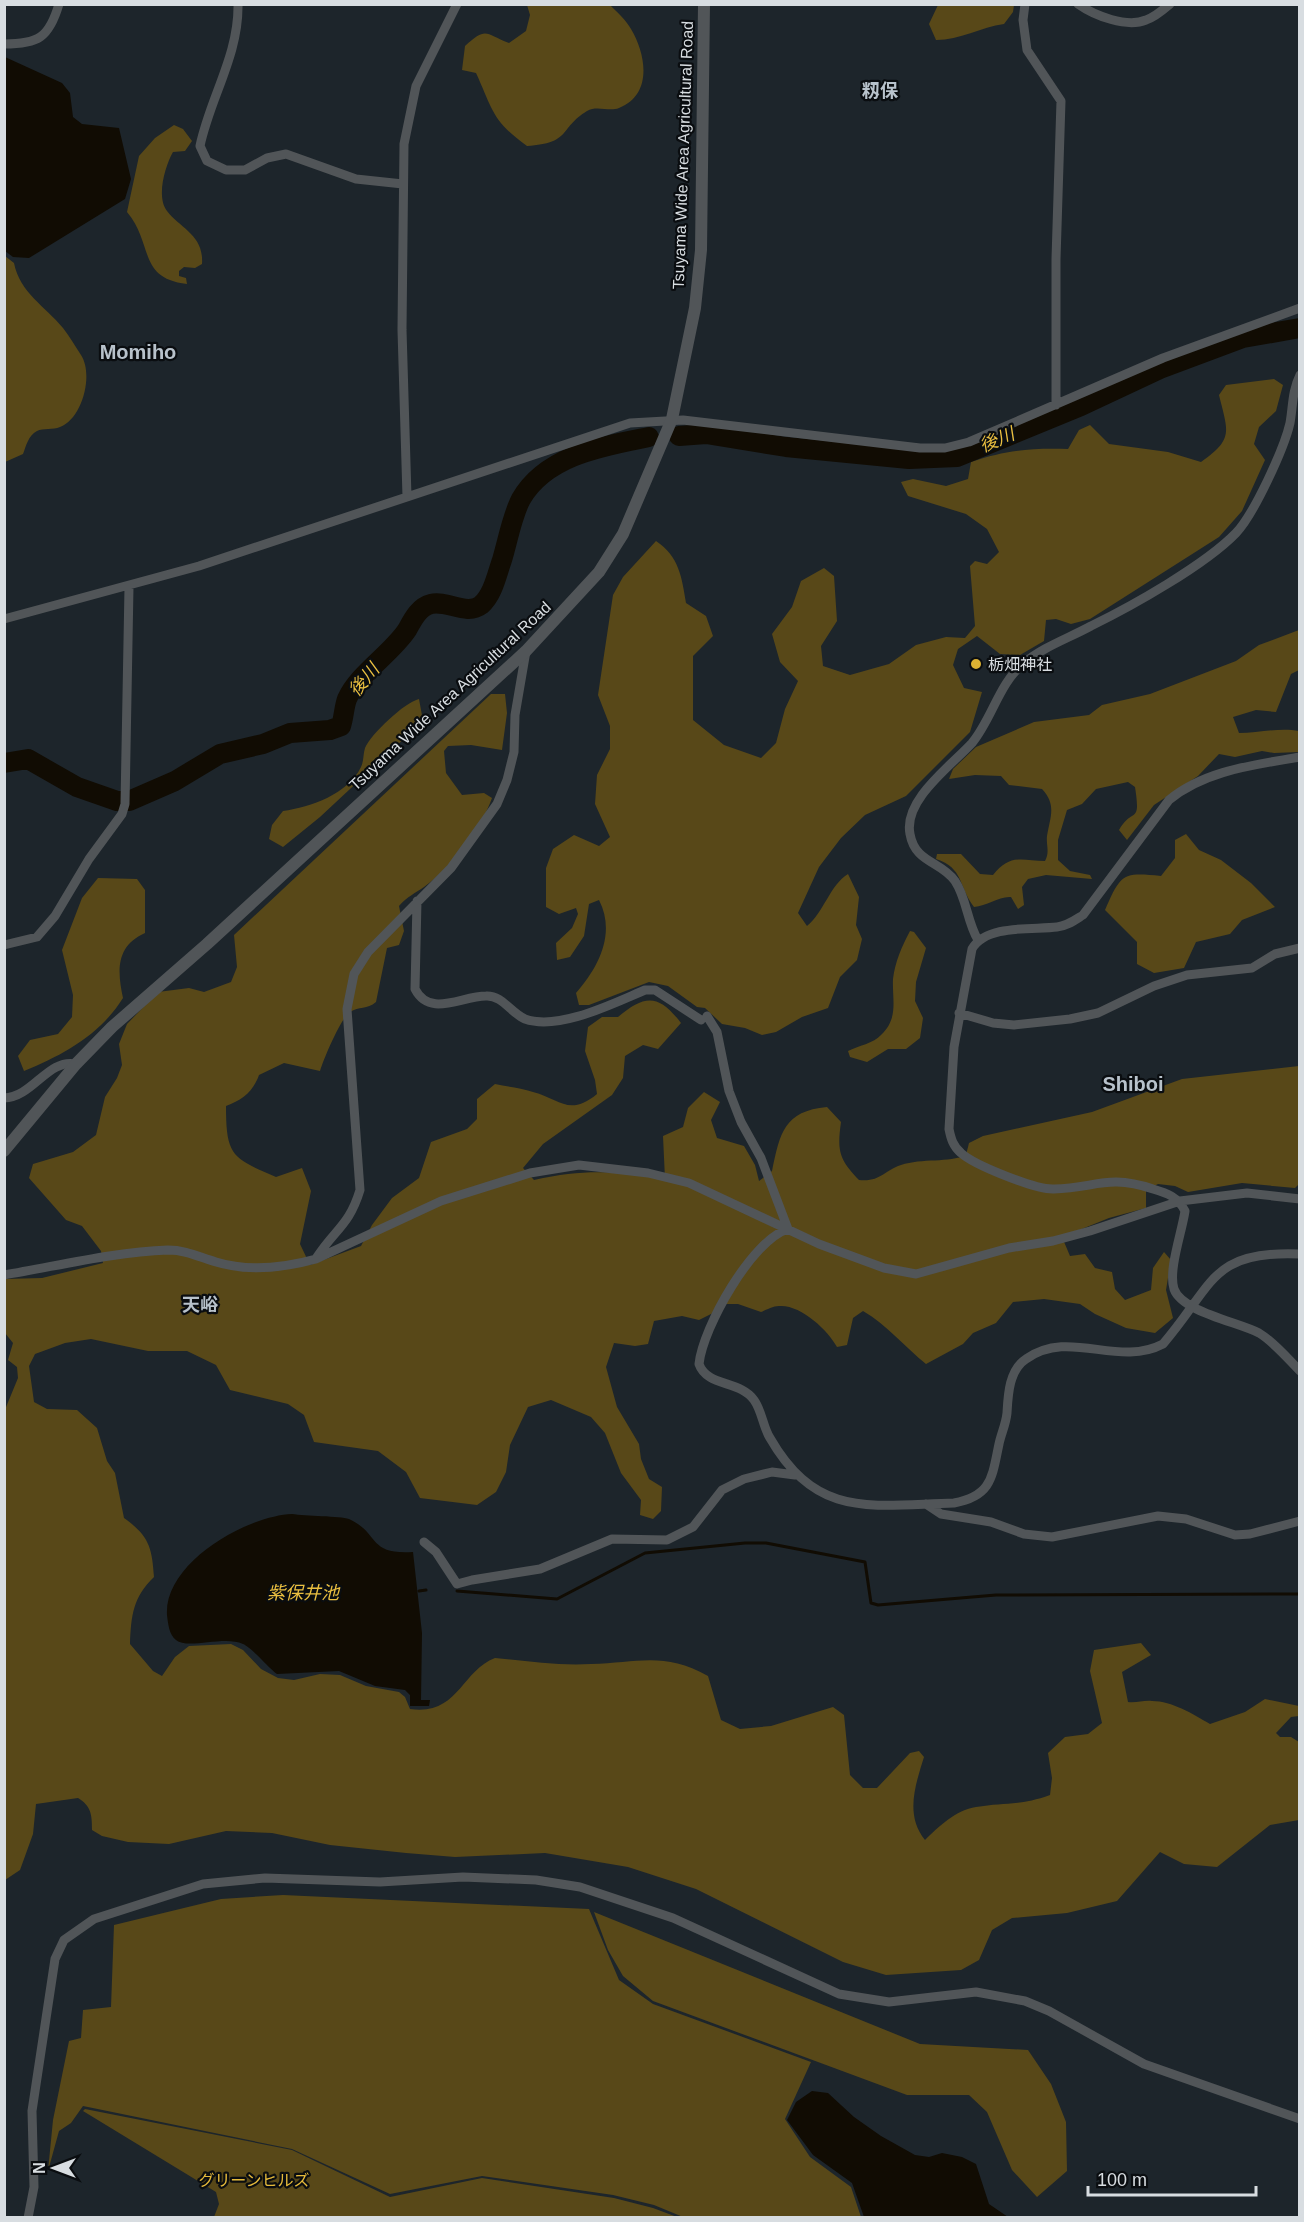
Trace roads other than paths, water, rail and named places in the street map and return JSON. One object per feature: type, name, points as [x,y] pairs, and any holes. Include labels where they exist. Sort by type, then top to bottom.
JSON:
[{"type":"street","points":[[4,44],[30,43],[40,39],[49,27],[59,4]]},
{"type":"street","points":[[238,4],[237,26],[232,49],[200,146],[207,161],[226,170],[246,170],[267,158],[286,154],[356,179],[403,183]]},
{"type":"street","name":"Tsuyama Wide Area Agricultural Road","points":[[4,1151],[76,1064],[112,1027],[207,944],[526,651],[599,572],[623,534],[672,419],[695,308],[701,250],[704,4]]},
{"type":"street","points":[[1025,4],[1023,20],[1027,50],[1061,100],[1056,281],[1056,405]]},
{"type":"street","points":[[1078,4],[1100,15],[1133,23],[1149,20],[1170,4]]},
{"type":"street","points":[[407,497],[402,330],[404,144],[416,86],[456,5]]},
{"type":"street","points":[[4,619],[129,587],[630,423],[672,419],[861,442],[945,448],[969,442],[1163,358],[1299,308]]},
{"type":"street","points":[[978,940],[955,882],[946,872],[926,861],[916,849],[910,835],[909,825],[913,810],[924,793],[972,743],[1021,665],[1179,575],[1235,534],[1248,519],[1286,437],[1293,393],[1299,375]]},
{"type":"street","points":[[4,945],[37,937],[55,916],[89,859],[122,814],[125,800],[129,587]]},
{"type":"street","points":[[316,1259],[343,1228],[354,1208],[360,1190],[347,1009],[349,988],[354,974],[368,952],[451,868],[497,804],[507,780],[514,752],[515,715],[526,651]]},
{"type":"street","points":[[1299,757],[1243,767],[1206,778],[1183,788],[1169,800],[1143,833],[1083,915],[1069,924],[1058,927],[1014,929],[978,940],[972,949],[959,1013],[950,1129],[952,1143],[962,1154],[1034,1186],[1053,1189],[1120,1180],[1169,1194],[1180,1201],[1185,1211],[1173,1277],[1174,1290],[1182,1301],[1192,1307],[1258,1333],[1299,1371]]},
{"type":"street","points":[[417,901],[415,989],[426,1003],[441,1005],[489,995],[497,998],[524,1018],[535,1021],[575,1018],[645,990],[655,990],[704,1018],[717,1032],[729,1091],[741,1122],[761,1158],[788,1229]]},
{"type":"street","points":[[959,1013],[993,1023],[1014,1025],[1088,1015],[1186,975],[1252,968],[1275,954],[1299,948]]},
{"type":"street","points":[[4,1098],[24,1094],[52,1070],[68,1062],[76,1064]]},
{"type":"street","points":[[4,1275],[89,1260],[168,1250],[188,1251],[215,1262],[254,1268],[283,1266],[316,1259],[441,1201],[530,1173],[579,1165],[648,1173],[689,1183],[847,1255],[916,1274],[1009,1248],[1053,1241],[1090,1231],[1180,1201],[1247,1192],[1299,1199]]},
{"type":"street","points":[[788,1229],[771,1237],[733,1286],[707,1336],[699,1364],[706,1375],[737,1386],[755,1402],[771,1440],[795,1475],[840,1503],[854,1505],[926,1504],[969,1500],[992,1480],[1006,1421],[1009,1388],[1024,1359],[1057,1345],[1129,1352],[1151,1350],[1163,1344],[1222,1268],[1262,1254],[1299,1254]]},
{"type":"street","points":[[424,1542],[436,1552],[457,1584],[462,1584],[482,1578],[540,1569],[612,1539],[652,1541],[680,1535],[698,1522],[722,1490],[757,1474],[772,1472],[795,1475]]},
{"type":"street","points":[[926,1504],[941,1514],[991,1522],[1024,1534],[1052,1537],[1158,1516],[1186,1519],[1235,1535],[1251,1534],[1299,1521]]},
{"type":"street","points":[[28,2217],[34,2187],[32,2112],[55,1959],[64,1940],[94,1919],[203,1884],[232,1880],[265,1878],[380,1882],[498,1877],[580,1887],[674,1918],[839,1994],[889,2002],[976,1992],[1025,2001],[1144,2064],[1299,2119]]},
{"type":"water","points":[[5,57],[62,83],[70,93],[73,117],[82,124],[119,128],[131,179],[125,199],[29,258],[13,257],[5,251]]},
{"type":"water","name":"紫保井池","points":[[292,1514],[349,1519],[366,1530],[381,1547],[398,1552],[413,1552],[422,1633],[421,1700],[430,1700],[429,1706],[410,1706],[410,1695],[405,1690],[375,1686],[339,1671],[277,1674],[243,1644],[226,1641],[189,1644],[174,1638],[169,1629],[167,1615],[170,1596],[179,1578],[193,1561],[231,1533],[253,1523]]},
{"type":"water","points":[[812,2091],[828,2093],[854,2117],[881,2136],[915,2155],[929,2157],[942,2153],[962,2157],[976,2164],[989,2204],[1008,2217],[864,2217],[852,2183],[813,2155],[787,2120],[796,2102]]},
{"type":"waterway","name":"後川","points":[[679,436],[706,434],[786,447],[909,459],[957,457],[1081,406],[1160,369],[1243,338],[1300,328]]},
{"type":"waterway","name":"後川","points":[[4,763],[28,759],[77,787],[117,801],[129,801],[175,781],[220,754],[263,744],[290,733],[330,730],[341,726],[346,702],[352,690],[400,639],[420,611],[437,603],[470,609],[485,601],[492,590],[518,506],[532,484],[545,472],[577,455],[649,437]]},
{"type":"waterway","points":[[457,1591],[557,1599],[645,1553],[766,1543],[865,1562],[871,1603],[878,1605],[996,1595],[1300,1594]]},
{"type":"waterway","name":"紫保井池","points":[[419,1591],[426,1590]]},
{"type":"place","name":"栃畑神社","points":[[976,664]]},
{"type":"district","name":"籾保","points":[[880,91]]},
{"type":"district","name":"Momiho","points":[[138,352]]},
{"type":"district","name":"Shiboi","points":[[1133,1084]]},
{"type":"district","name":"天峪","points":[[200,1305]]},
{"type":"park label","name":"グリーンヒルズ","points":[[254,2180]]}]
